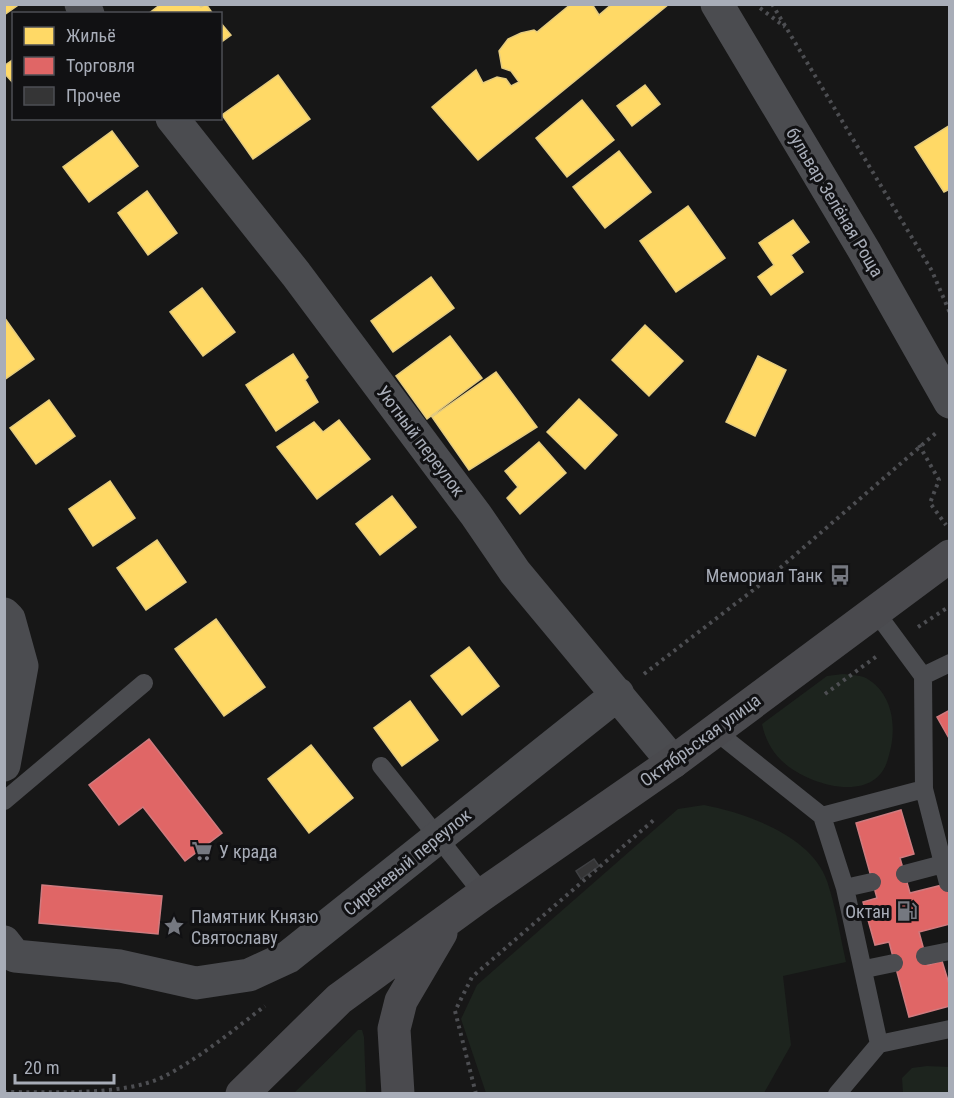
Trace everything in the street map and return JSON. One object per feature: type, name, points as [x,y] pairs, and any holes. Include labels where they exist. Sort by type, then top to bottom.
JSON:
[{"type":"main road","name":"Октябрьская улица","points":[[242,1093],[339,999],[483,894],[672,762],[950,556]]},
{"type":"main road","name":"Октябрьская улица","points":[[398,1094],[394,1029],[401,1001],[448,921]]},
{"type":"street","name":"бульвар Зелёная Роща","points":[[717,4],[865,252],[950,402]]},
{"type":"street","name":"Уютный переулок","points":[[174,120],[296,274],[476,514],[515,572],[672,762]]},
{"type":"street","points":[[4,614],[9,620],[22,666],[4,765]]},
{"type":"street","name":"Сиреневый переулок","points":[[4,942],[15,956],[120,966],[196,983],[249,975],[288,957],[618,694]]},
{"type":"lane","points":[[875,610],[923,675],[924,789],[948,883]]},
{"type":"lane","points":[[923,675],[950,663]]},
{"type":"lane","points":[[4,801],[144,683]]},
{"type":"lane","points":[[714,730],[822,816],[845,888],[865,969],[879,1044]]},
{"type":"lane","points":[[381,766],[483,894]]},
{"type":"lane","points":[[822,816],[924,789]]},
{"type":"lane","points":[[904,874],[943,864]]},
{"type":"lane","points":[[845,888],[872,882]]},
{"type":"lane","points":[[925,956],[950,951]]},
{"type":"lane","points":[[865,969],[894,963]]},
{"type":"lane","points":[[837,1094],[879,1044],[950,1029]]},
{"type":"path","points":[[756,4],[788,30]]},
{"type":"path","points":[[772,4],[932,271],[950,313]]},
{"type":"path","points":[[919,445],[939,480],[930,503],[950,530]]},
{"type":"path","points":[[821,697],[950,606]]},
{"type":"path","points":[[476,1094],[454,1011],[472,977],[660,814]]},
{"type":"shaded area","points":[[843,674],[866,678],[881,691],[890,708],[893,728],[890,751],[882,772],[875,779],[853,787],[840,787],[813,780],[790,767],[771,748],[762,724],[827,676]]},
{"type":"shaded area","points":[[704,805],[739,814],[776,829],[807,851],[819,865],[827,881],[838,922],[846,962],[783,976],[791,1045],[764,1093],[486,1093],[461,1019],[477,985],[678,809]]},
{"type":"shaded area","points":[[358,1030],[362,1030],[364,1037],[366,1093],[294,1093]]},
{"type":"shaded area","points":[[949,1067],[949,1093],[903,1093],[902,1078],[912,1068]]},
{"type":"building: Жильё","points":[[4,4],[15,4],[17,6],[4,15]]},
{"type":"building: Жильё","points":[[161,4],[198,4],[201,7],[206,4],[212,12],[151,12]]},
{"type":"building: Жильё","points":[[571,4],[592,4],[599,15],[612,4],[669,4],[478,160],[432,107],[476,70],[483,83],[497,77],[506,79],[511,86],[519,82],[511,71],[502,68],[499,51],[508,39],[521,33],[534,30],[537,32]]},
{"type":"building: Жильё","points":[[222,24],[231,35],[222,42]]},
{"type":"building: Жильё","points":[[12,60],[12,82],[4,73],[4,66]]},
{"type":"building: Жильё","points":[[278,75],[310,119],[253,159],[222,115]]},
{"type":"building: Жильё","points":[[645,85],[660,104],[632,126],[617,106]]},
{"type":"building: Жильё","points":[[582,100],[614,140],[567,177],[536,138]]},
{"type":"building: Жильё","points":[[950,125],[950,189],[944,192],[915,147]]},
{"type":"building: Жильё","points":[[112,131],[138,166],[89,202],[63,167]]},
{"type":"building: Жильё","points":[[619,151],[651,192],[605,228],[573,187]]},
{"type":"building: Жильё","points":[[147,191],[177,233],[148,255],[118,213]]},
{"type":"building: Жильё","points":[[688,206],[725,258],[676,292],[640,241]]},
{"type":"building: Жильё","points":[[793,220],[809,242],[791,255],[803,272],[771,295],[758,277],[774,265],[759,243]]},
{"type":"building: Жильё","points":[[431,277],[454,308],[393,352],[371,321]]},
{"type":"building: Жильё","points":[[202,288],[235,332],[203,356],[170,312]]},
{"type":"building: Жильё","points":[[4,317],[34,359],[4,380]]},
{"type":"building: Жильё","points":[[645,325],[683,361],[649,396],[612,360]]},
{"type":"building: Жильё","points":[[450,336],[482,378],[427,419],[396,376]]},
{"type":"building: Жильё","points":[[293,354],[308,377],[305,380],[318,402],[276,431],[246,385]]},
{"type":"building: Жильё","points":[[758,356],[786,370],[755,436],[726,422]]},
{"type":"building: Жильё","points":[[496,372],[537,427],[469,470],[432,417]]},
{"type":"building: Жильё","points":[[579,399],[617,435],[585,469],[547,432]]},
{"type":"building: Жильё","points":[[49,400],[75,436],[36,464],[10,428]]},
{"type":"building: Жильё","points":[[339,420],[370,459],[317,499],[277,447],[314,422],[323,432]]},
{"type":"building: Жильё","points":[[539,442],[566,473],[520,514],[507,498],[518,487],[505,471]]},
{"type":"building: Жильё","points":[[110,481],[135,518],[93,546],[69,509]]},
{"type":"building: Жильё","points":[[392,496],[416,527],[380,555],[356,524]]},
{"type":"building: Жильё","points":[[157,540],[186,582],[146,610],[117,568]]},
{"type":"building: Жильё","points":[[216,619],[265,687],[224,716],[175,649]]},
{"type":"building: Жильё","points":[[469,647],[499,686],[462,715],[431,676]]},
{"type":"building: Жильё","points":[[410,701],[438,740],[402,766],[374,728]]},
{"type":"building: Жильё","points":[[311,745],[353,798],[309,833],[268,779]]},
{"type":"building: Торговля","points":[[950,710],[950,740],[937,717]]},
{"type":"building: Торговля","points":[[149,739],[222,833],[185,861],[143,807],[119,825],[89,785]]},
{"type":"building: Торговля","points":[[901,810],[914,854],[900,858],[910,893],[950,883],[950,924],[919,932],[928,965],[942,961],[950,987],[950,1006],[909,1017],[889,942],[875,945],[863,902],[877,898],[856,823]]},
{"type":"building: Торговля","points":[[42,885],[162,896],[158,934],[39,923]]},
{"type":"building: Прочее","points":[[594,859],[599,866],[581,879],[576,871]]},
{"type":"place","name":"Мемориал Танк","points":[[840,575]]},
{"type":"place","name":"У крада","points":[[202,851]]},
{"type":"place","name":"Октан","points":[[907,911]]},
{"type":"place","name":"Памятник Князю Святославу","points":[[174,926]]}]
